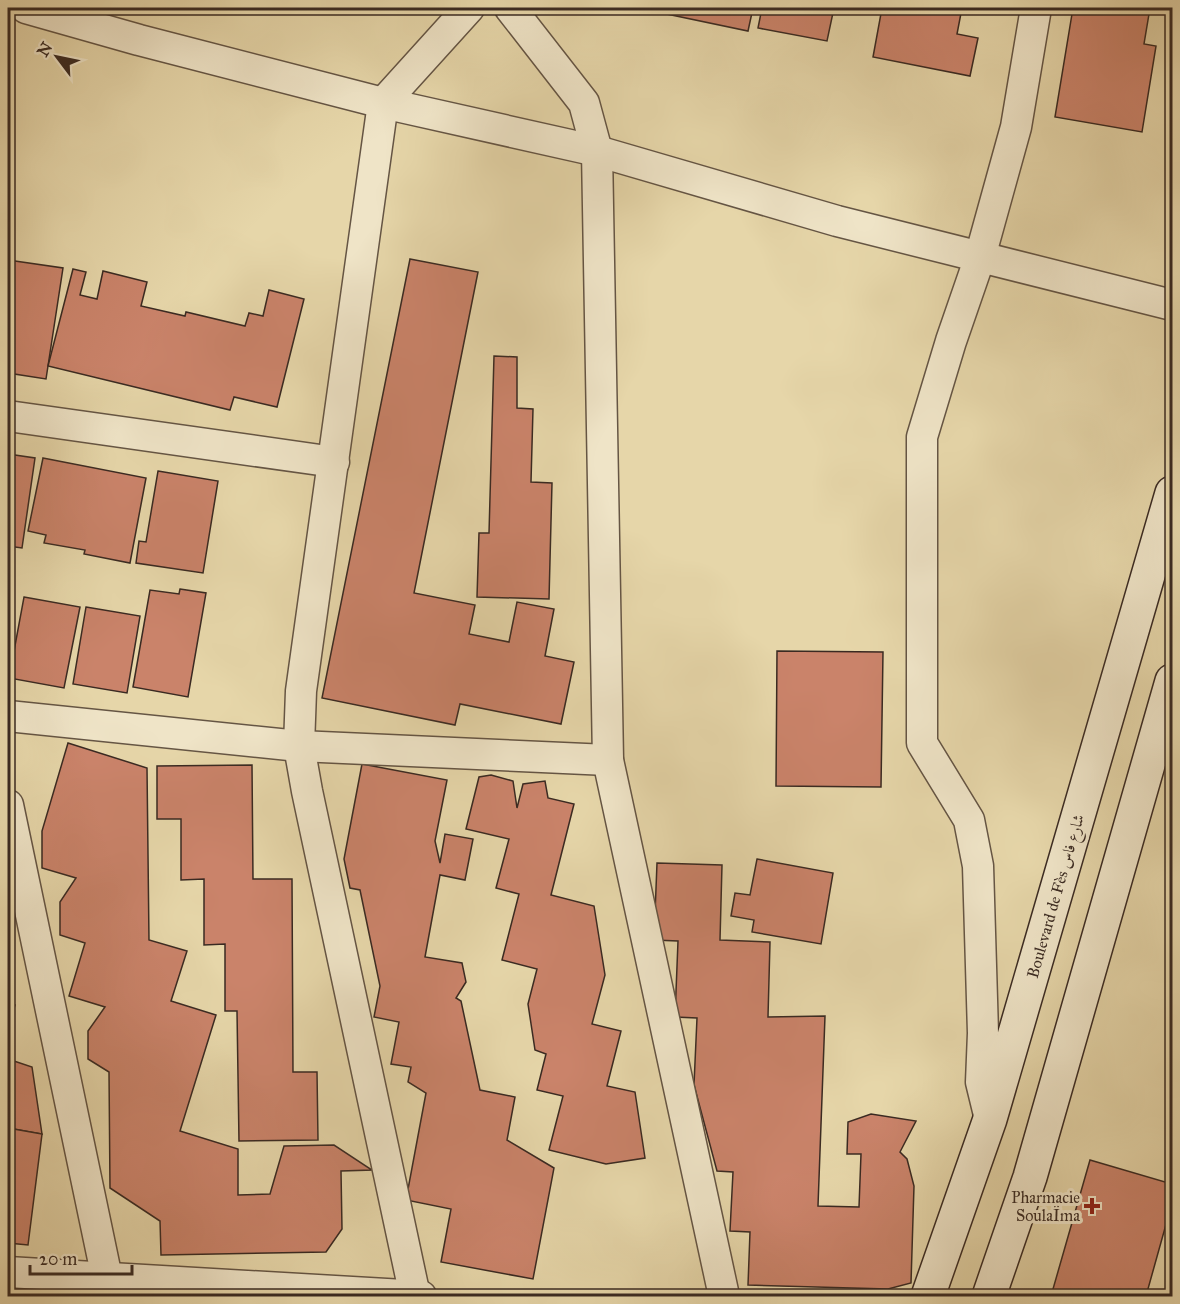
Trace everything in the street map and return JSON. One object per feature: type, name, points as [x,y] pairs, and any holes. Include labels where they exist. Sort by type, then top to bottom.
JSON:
[{"type":"main road","name":"Boulevard de Fès شارع فاس","points":[[928,1296],[990,1119],[1173,493]]},
{"type":"main road","points":[[989,1296],[1029,1177],[1173,681]]},
{"type":"street","points":[[21,8],[383,104],[597,151],[837,220],[1173,305]]},
{"type":"street","points":[[415,1296],[306,791],[299,746],[301,691],[383,104],[469,8]]},
{"type":"street","points":[[510,8],[584,103],[597,151],[608,760],[724,1296]]},
{"type":"street","points":[[990,1119],[981,1082],[983,1033],[978,866],[969,820],[922,743],[922,437],[951,341],[980,257],[1016,128],[1036,8]]},
{"type":"street","points":[[8,416],[334,462]]},
{"type":"street","points":[[8,716],[299,746],[608,760]]},
{"type":"street","points":[[8,805],[107,1278]]},
{"type":"street","points":[[8,1272],[421,1296]]},
{"type":"building","points":[[638,8],[753,8],[748,31]]},
{"type":"building","points":[[762,8],[834,8],[827,41],[758,28]]},
{"type":"building","points":[[882,8],[962,8],[957,34],[978,38],[970,76],[873,57]]},
{"type":"building","points":[[1073,8],[1150,8],[1144,44],[1156,46],[1142,132],[1055,117]]},
{"type":"building","points":[[410,259],[478,272],[414,593],[475,605],[469,634],[509,642],[517,602],[554,609],[545,656],[574,662],[561,724],[460,704],[455,725],[322,698]]},
{"type":"building","points":[[8,260],[63,268],[46,379],[8,373]]},
{"type":"building","points":[[73,269],[86,272],[80,295],[97,299],[103,271],[147,282],[141,306],[185,316],[186,312],[245,326],[249,313],[263,316],[269,290],[304,299],[277,407],[234,397],[230,410],[48,366]]},
{"type":"building","points":[[494,356],[517,357],[517,408],[533,409],[531,482],[552,483],[549,599],[477,597],[479,533],[489,533]]},
{"type":"building","points":[[8,454],[35,458],[22,548],[8,546]]},
{"type":"building","points":[[43,458],[146,478],[130,563],[84,554],[85,550],[44,543],[46,535],[28,531]]},
{"type":"building","points":[[158,471],[218,481],[203,573],[136,563],[139,541],[146,542]]},
{"type":"building","points":[[180,589],[206,593],[188,697],[133,687],[150,590],[179,594]]},
{"type":"building","points":[[24,597],[80,607],[64,688],[9,678]]},
{"type":"building","points":[[86,607],[140,616],[127,693],[73,684]]},
{"type":"building","points":[[8,612],[14,612],[8,660]]},
{"type":"building","points":[[777,651],[883,652],[881,787],[776,786]]},
{"type":"building","points":[[68,743],[147,768],[149,940],[187,951],[171,1001],[216,1015],[180,1131],[238,1149],[238,1195],[270,1194],[284,1146],[334,1145],[372,1170],[341,1171],[342,1229],[326,1252],[161,1255],[160,1221],[110,1188],[109,1072],[88,1059],[88,1031],[105,1007],[69,996],[85,943],[60,935],[60,902],[76,878],[42,868],[42,831]]},
{"type":"building","points":[[362,764],[447,780],[435,841],[440,863],[445,834],[473,839],[465,880],[440,875],[425,957],[462,963],[466,982],[456,998],[461,1001],[480,1090],[515,1097],[507,1140],[554,1168],[533,1279],[441,1262],[451,1209],[406,1200],[426,1093],[408,1082],[411,1067],[391,1064],[399,1022],[374,1017],[380,986],[360,890],[350,888],[344,859]]},
{"type":"building","points":[[252,765],[253,879],[292,879],[293,1072],[317,1072],[318,1140],[239,1141],[237,1011],[225,1011],[225,944],[204,945],[204,879],[181,880],[181,819],[157,819],[157,766]]},
{"type":"building","points":[[491,775],[513,781],[517,808],[523,784],[545,781],[548,798],[574,804],[551,895],[594,906],[605,975],[592,1024],[621,1031],[607,1086],[635,1092],[645,1158],[606,1164],[549,1150],[563,1096],[537,1090],[546,1054],[535,1050],[528,1004],[537,969],[502,960],[519,894],[496,888],[509,839],[466,829],[479,777]]},
{"type":"building","points":[[757,859],[833,873],[821,944],[752,932],[754,920],[731,916],[735,893],[750,895]]},
{"type":"building","points":[[657,863],[722,865],[720,940],[770,942],[768,1017],[825,1016],[818,1206],[859,1207],[861,1154],[847,1154],[848,1122],[871,1114],[916,1121],[900,1152],[907,1159],[914,1186],[911,1283],[888,1289],[748,1285],[750,1232],[730,1231],[733,1172],[717,1171],[694,1085],[697,1018],[675,1017],[678,941],[654,940]]},
{"type":"building","points":[[8,1003],[15,1005],[8,1030]]},
{"type":"building","points":[[8,1059],[32,1067],[42,1134],[8,1128]]},
{"type":"building","points":[[8,1128],[42,1134],[28,1245],[8,1243]]},
{"type":"building","points":[[1090,1160],[1172,1184],[1172,1203],[1146,1296],[1051,1296]]},
{"type":"place","name":"Pharmacie SoulaÏma","points":[[1092,1206]]}]
